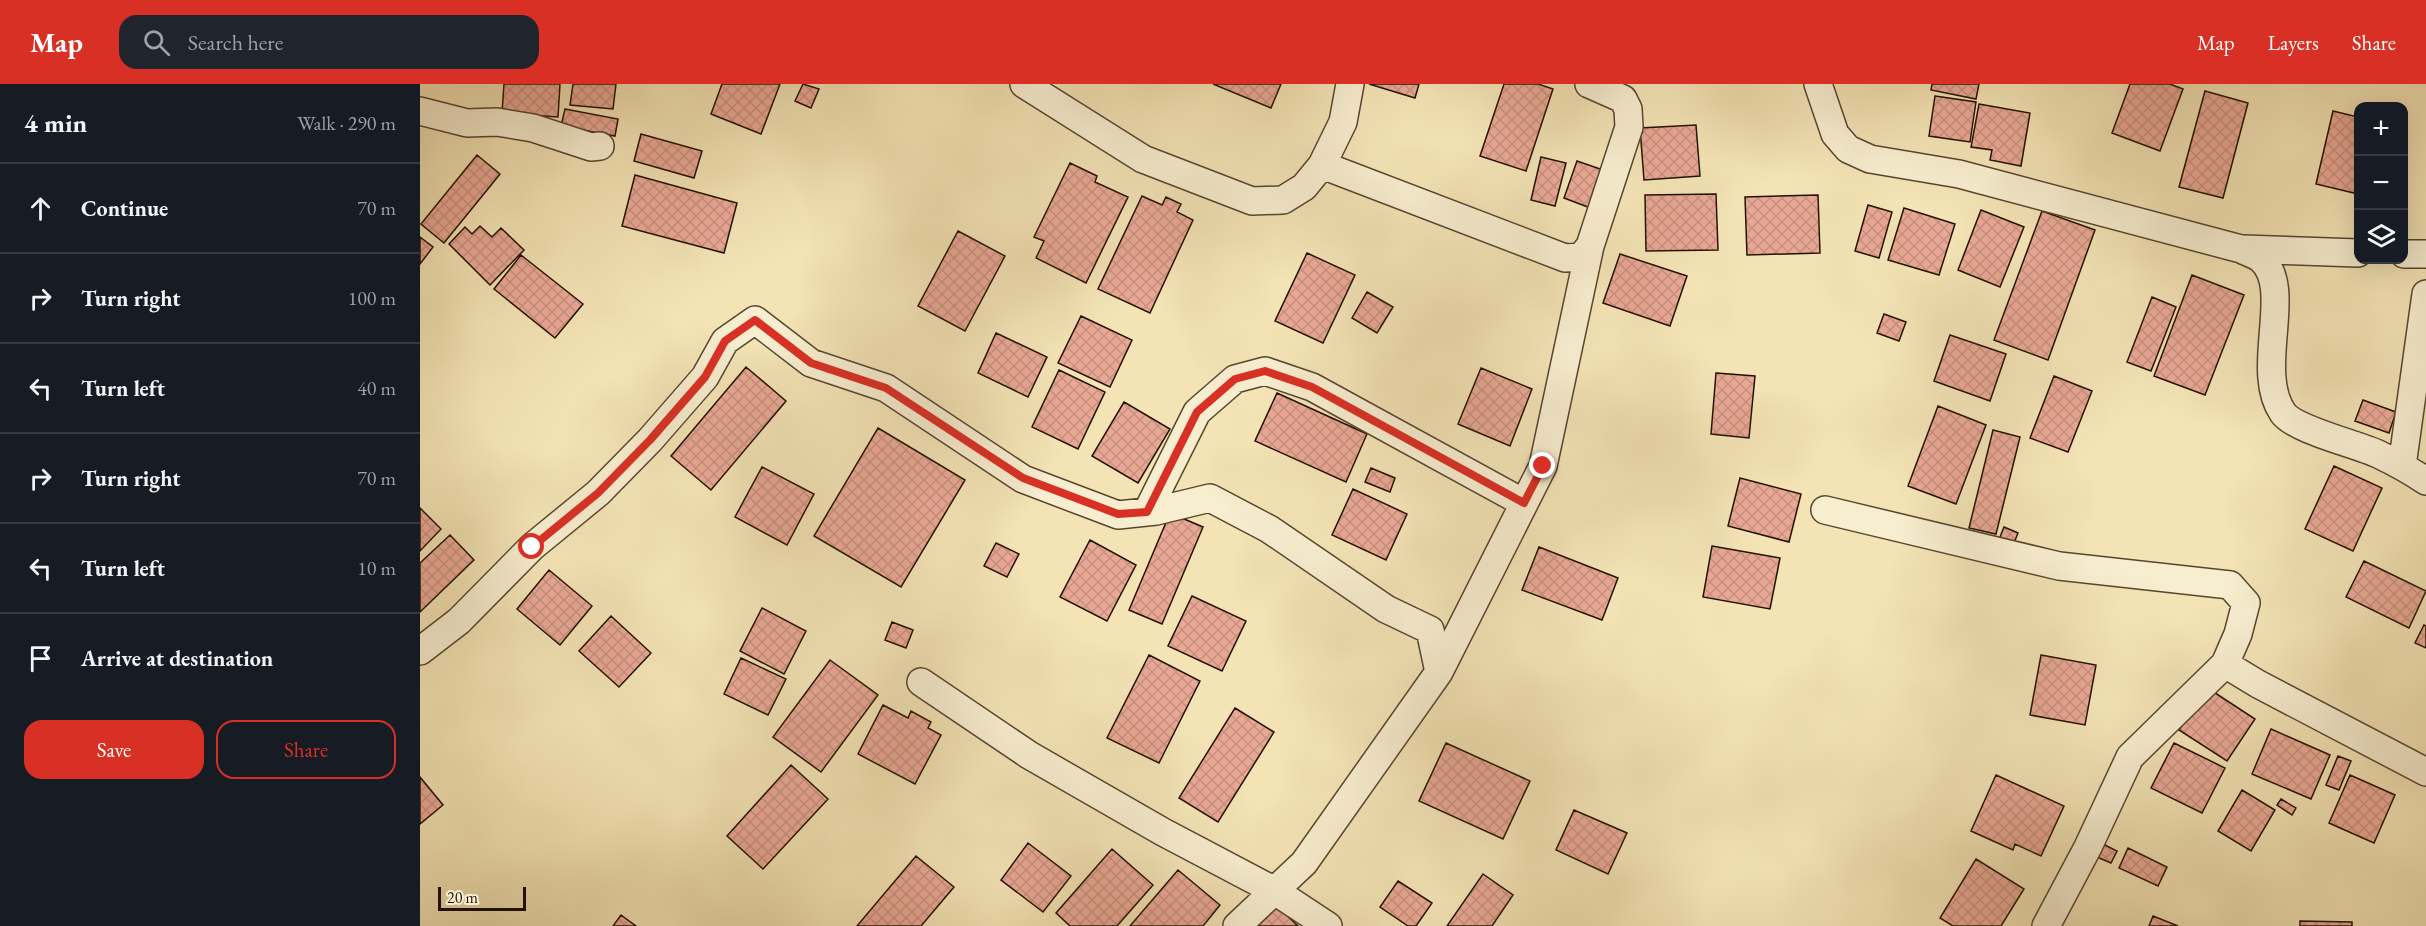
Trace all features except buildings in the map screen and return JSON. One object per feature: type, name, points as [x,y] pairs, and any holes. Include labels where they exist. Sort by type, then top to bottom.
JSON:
[{"type":"street","points":[[1024,84],[1143,159],[1252,201],[1283,200],[1304,187],[1322,165],[1343,122],[1350,84]]},
{"type":"street","points":[[1237,926],[1304,863],[1439,672],[1543,466],[1590,246],[1629,127],[1628,109],[1623,99],[1589,84]]},
{"type":"street","points":[[1818,84],[1835,134],[1848,149],[1870,159],[1959,174],[2241,249],[2354,254]]},
{"type":"street","points":[[420,111],[467,123],[497,122],[533,128],[591,147],[600,146]]},
{"type":"street","points":[[1322,165],[1565,258],[1581,257],[1590,246]]},
{"type":"street","points":[[2241,249],[2261,260],[2271,274],[2275,292],[2270,369],[2272,393],[2284,415],[2308,428],[2376,453],[2426,481]]},
{"type":"street","points":[[2408,254],[2426,254]]},
{"type":"street","points":[[2402,466],[2426,294]]},
{"type":"street","points":[[420,651],[459,621],[532,547],[598,493],[650,440],[705,377],[725,341],[755,320],[811,363],[886,388],[1023,478],[1118,514],[1147,512],[1210,498],[1269,529],[1386,609],[1430,630],[1439,672]]},
{"type":"street","points":[[1147,512],[1197,412],[1235,379],[1265,371],[1312,387],[1524,503]]},
{"type":"street","points":[[1825,510],[2059,566],[2230,585],[2246,603],[2238,634],[2225,663],[2130,757],[2088,847],[2046,926]]},
{"type":"street","points":[[2225,663],[2258,684],[2426,772]]},
{"type":"street","points":[[921,682],[1029,755],[1163,832],[1275,891],[1328,926]]},
{"type":"route","points":[[532,547],[598,493],[650,440],[705,377],[725,341],[755,320],[811,363],[886,388],[1023,478],[1118,514],[1147,512],[1197,412],[1235,379],[1265,371],[1312,387],[1524,503],[1543,466]]}]
